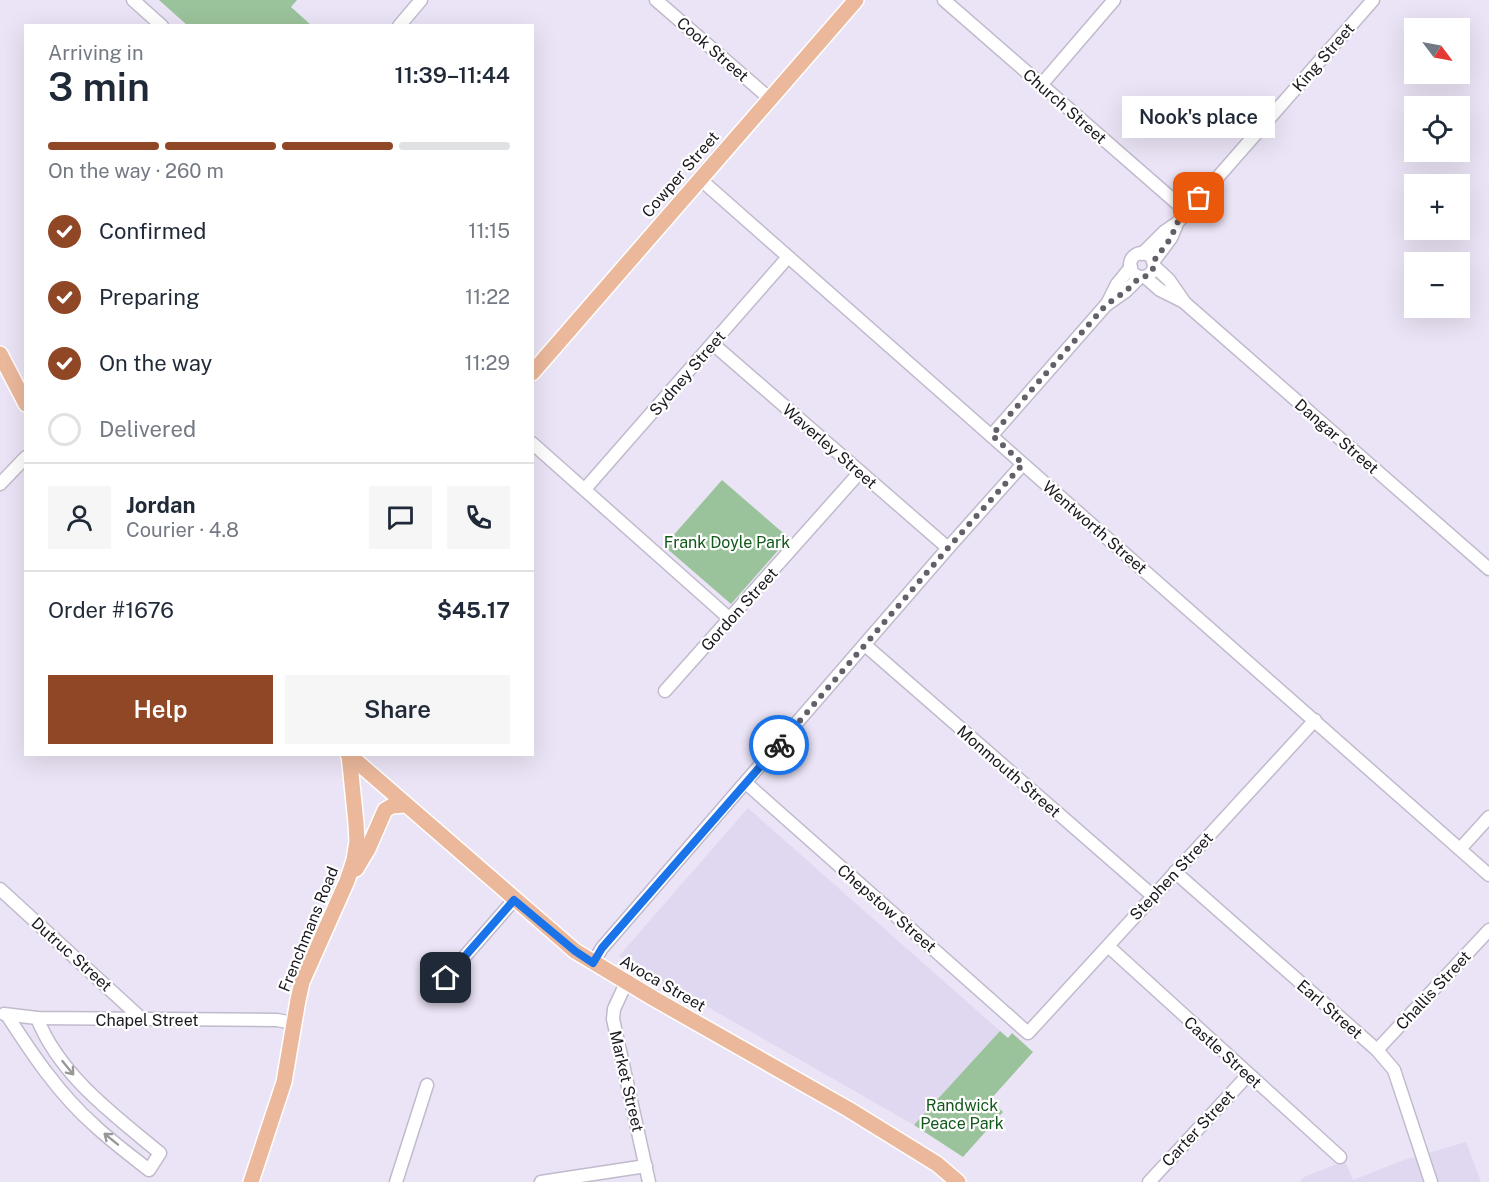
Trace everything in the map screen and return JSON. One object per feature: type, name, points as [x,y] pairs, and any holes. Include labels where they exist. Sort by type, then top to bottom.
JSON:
[{"type":"main road","name":"Cowper Street","points":[[536,362],[856,0]]},
{"type":"main road","points":[[0,354],[24,400]]},
{"type":"main road","name":"Frenchmans Road","points":[[251,1182],[284,1082],[302,982],[351,870],[357,841],[349,756]]},
{"type":"main road","name":"Avoca Street","points":[[350,756],[575,951],[626,983],[848,1110],[937,1164],[958,1182]]},
{"type":"main road","points":[[342,892],[368,849],[385,810],[392,806],[405,805]]},
{"type":"street","points":[[133,0],[160,24]]},
{"type":"street","points":[[401,24],[421,0]]},
{"type":"street","name":"Cook Street","points":[[656,0],[769,98]]},
{"type":"street","name":"Church Street","points":[[944,0],[1187,212]]},
{"type":"street","points":[[1041,85],[1114,0]]},
{"type":"street","name":"King Street","points":[[1142,254],[1164,232],[1177,223],[1373,0]]},
{"type":"street","name":"Wentworth Street","points":[[700,179],[1489,875]]},
{"type":"street","name":"King Street","points":[[1154,264],[1171,238],[1177,223]]},
{"type":"street","points":[[992,435],[1106,305],[1117,284],[1131,267],[1132,260],[1142,254],[1149,256],[1154,264],[1151,273],[1106,305]]},
{"type":"street","name":"Sydney Street","points":[[585,489],[788,257]]},
{"type":"street","name":"Dangar Street","points":[[1154,264],[1185,303]]},
{"type":"street","points":[[1131,267],[1134,273],[1143,277]]},
{"type":"street","name":"Dangar Street","points":[[1143,277],[1160,290],[1185,303],[1489,569]]},
{"type":"street","name":"Waverley Street","points":[[712,344],[948,548]]},
{"type":"street","points":[[534,445],[730,619]]},
{"type":"street","points":[[0,484],[24,459]]},
{"type":"street","points":[[593,963],[602,948],[1023,464]]},
{"type":"street","name":"Gordon Street","points":[[665,691],[860,472]]},
{"type":"street","name":"Monmouth Street","points":[[866,645],[1153,896]]},
{"type":"street","name":"Stephen Street","points":[[1028,1032],[1314,720]]},
{"type":"street","name":"Chepstow Street","points":[[746,783],[1028,1032]]},
{"type":"street","points":[[1460,849],[1489,817]]},
{"type":"street","name":"Earl Street","points":[[1175,872],[1377,1050],[1394,1070],[1431,1182]]},
{"type":"street","name":"Dutruc Street","points":[[0,889],[143,1020]]},
{"type":"street","points":[[432,994],[514,900]]},
{"type":"street","name":"Challis Street","points":[[1377,1050],[1489,930]]},
{"type":"street","name":"Castle Street","points":[[1108,946],[1340,1157]]},
{"type":"street","name":"Market Street","points":[[626,983],[614,1009],[613,1019],[649,1182]]},
{"type":"street","points":[[4,1014],[74,1106],[148,1170],[160,1153],[105,1108],[68,1070],[44,1034],[37,1018]]},
{"type":"street","name":"Chapel Street","points":[[4,1014],[37,1018],[276,1020],[293,1023]]},
{"type":"street","name":"Carter Street","points":[[1149,1182],[1248,1075]]},
{"type":"street","points":[[396,1182],[427,1085]]},
{"type":"street","points":[[541,1182],[646,1166]]},
{"type":"shaded area","points":[[748,808],[1000,1031],[914,1125],[619,956]]},
{"type":"shaded area","points":[[1466,1142],[1481,1182],[1300,1182],[1304,1177],[1345,1161],[1353,1180],[1404,1160]]},
{"type":"green space","points":[[159,0],[297,0],[291,7],[310,24],[186,24]]},
{"type":"green space","name":"Frank Doyle Park","points":[[722,480],[789,538],[731,604],[664,546]]},
{"type":"green space","name":"Randwick Peace Park","points":[[1000,1031],[1008,1038],[1012,1033],[1033,1052],[990,1100],[1003,1112],[963,1157],[914,1125]]},
{"type":"way so far","points":[[779,745],[1023,464],[992,435],[1106,305],[1126,291],[1140,277],[1151,273],[1153,262],[1171,238],[1177,223],[1199,198]]},
{"type":"place","name":"Nook's place","points":[[1199,198]]},
{"type":"route","points":[[446,978],[514,900],[575,951],[593,963],[602,948],[779,745]]}]
